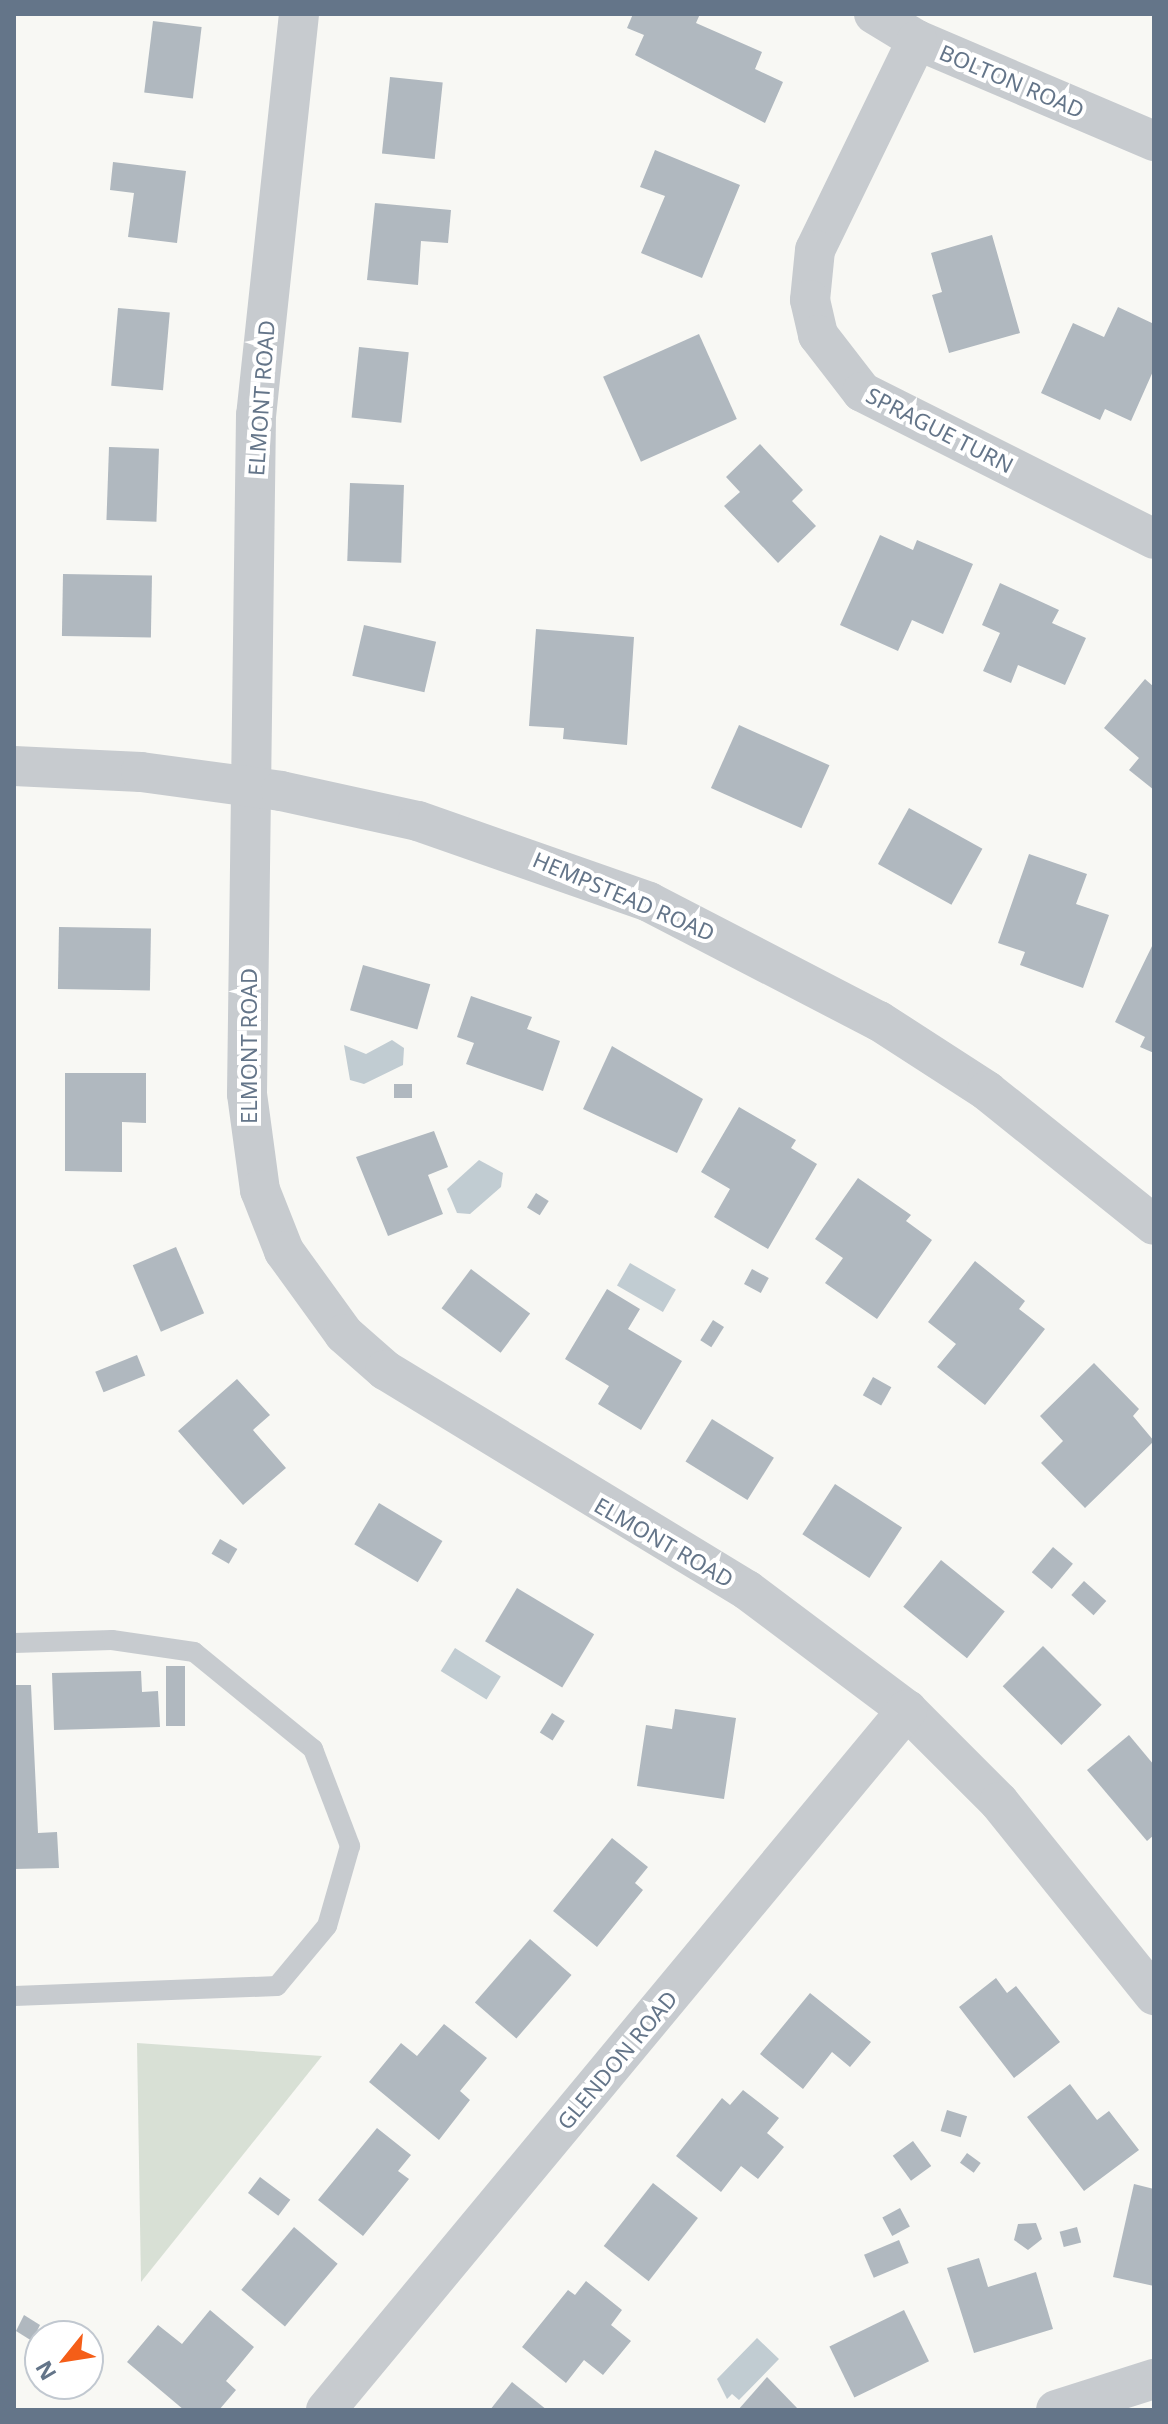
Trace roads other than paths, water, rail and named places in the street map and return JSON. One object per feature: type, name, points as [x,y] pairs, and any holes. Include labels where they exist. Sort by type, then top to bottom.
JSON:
[{"type":"street","name":"ELMONT ROAD","points":[[299,14],[256,415],[249,1130],[260,1190],[313,1297],[385,1370],[747,1590],[907,1710],[999,1802],[1154,1995]]},
{"type":"street","name":"BOLTON ROAD","points":[[874,14],[917,40],[1154,141]]},
{"type":"street","name":"SPRAGUE TURN","points":[[917,40],[815,250],[810,300],[818,335],[862,392],[1154,539]]},
{"type":"street","name":"HEMPSTEAD ROAD","points":[[14,766],[251,786],[418,821],[526,854],[766,957],[987,1091],[1154,1225]]},
{"type":"street","name":"GLENDON ROAD","points":[[326,2410],[907,1710]]},
{"type":"street","points":[[1056,2410],[1154,2379]]},
{"type":"lane","points":[[14,1643],[112,1640],[194,1652],[313,1749],[350,1846],[327,1926],[277,1986],[14,1996]]}]
